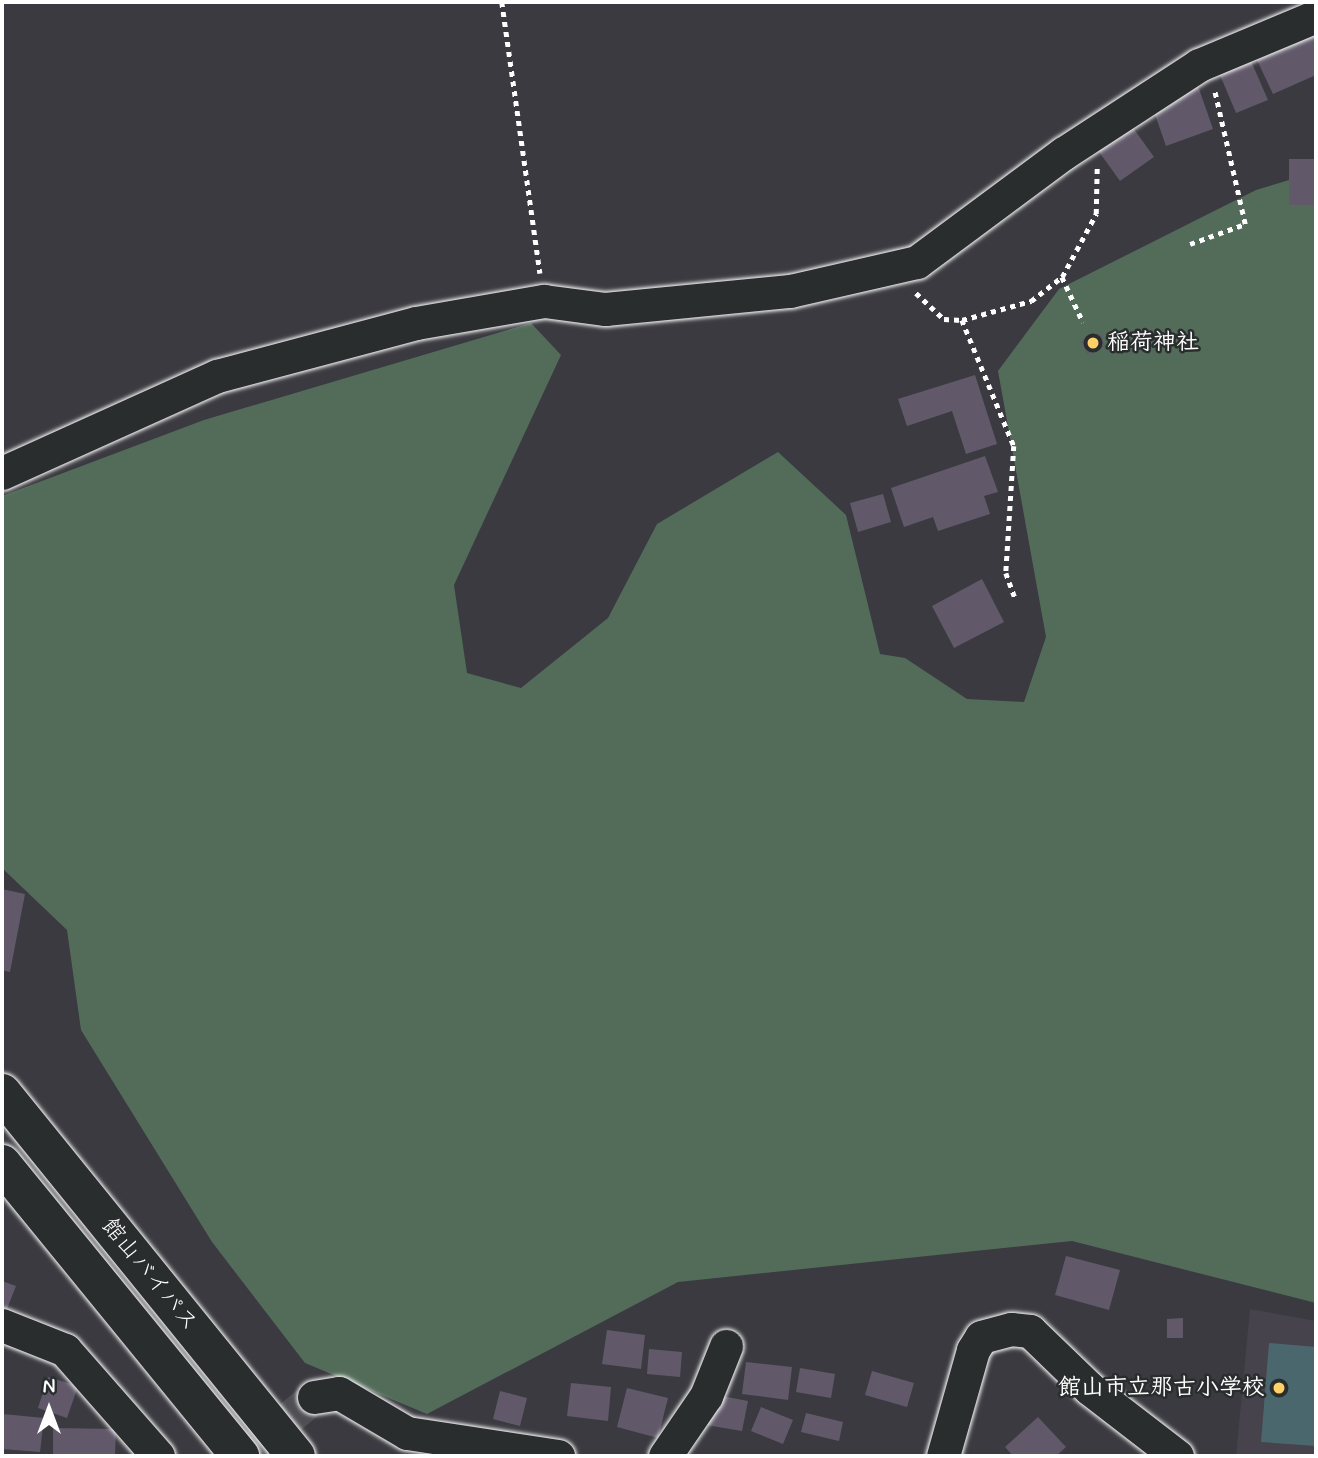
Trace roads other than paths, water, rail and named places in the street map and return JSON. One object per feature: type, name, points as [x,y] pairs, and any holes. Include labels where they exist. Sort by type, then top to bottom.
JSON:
[{"type":"highway","name":"館山バイパス","points":[[2,1093],[296,1456]]},
{"type":"highway","name":"館山バイパス","points":[[2,1164],[240,1456]]},
{"type":"street","points":[[2,473],[217,376],[416,323],[544,301],[606,309],[790,291],[904,266],[950,242],[1086,139],[1208,61],[1316,16]]},
{"type":"street","points":[[2,1325],[65,1350],[158,1456]]},
{"type":"street","points":[[943,1456],[973,1350],[981,1337],[1011,1329],[1030,1331],[1090,1389],[1177,1456]]},
{"type":"street","points":[[665,1456],[706,1396],[726,1346]]},
{"type":"street","points":[[314,1397],[339,1393],[407,1433],[558,1456]]},
{"type":"water","points":[[1269,1343],[1316,1347],[1316,1446],[1261,1442]]},
{"type":"tunnel","points":[[243,1456],[314,1397]]},
{"type":"place","name":"稲荷神社","points":[[1093,343]]},
{"type":"place","name":"館山市立那古小学校","points":[[1279,1388]]}]
